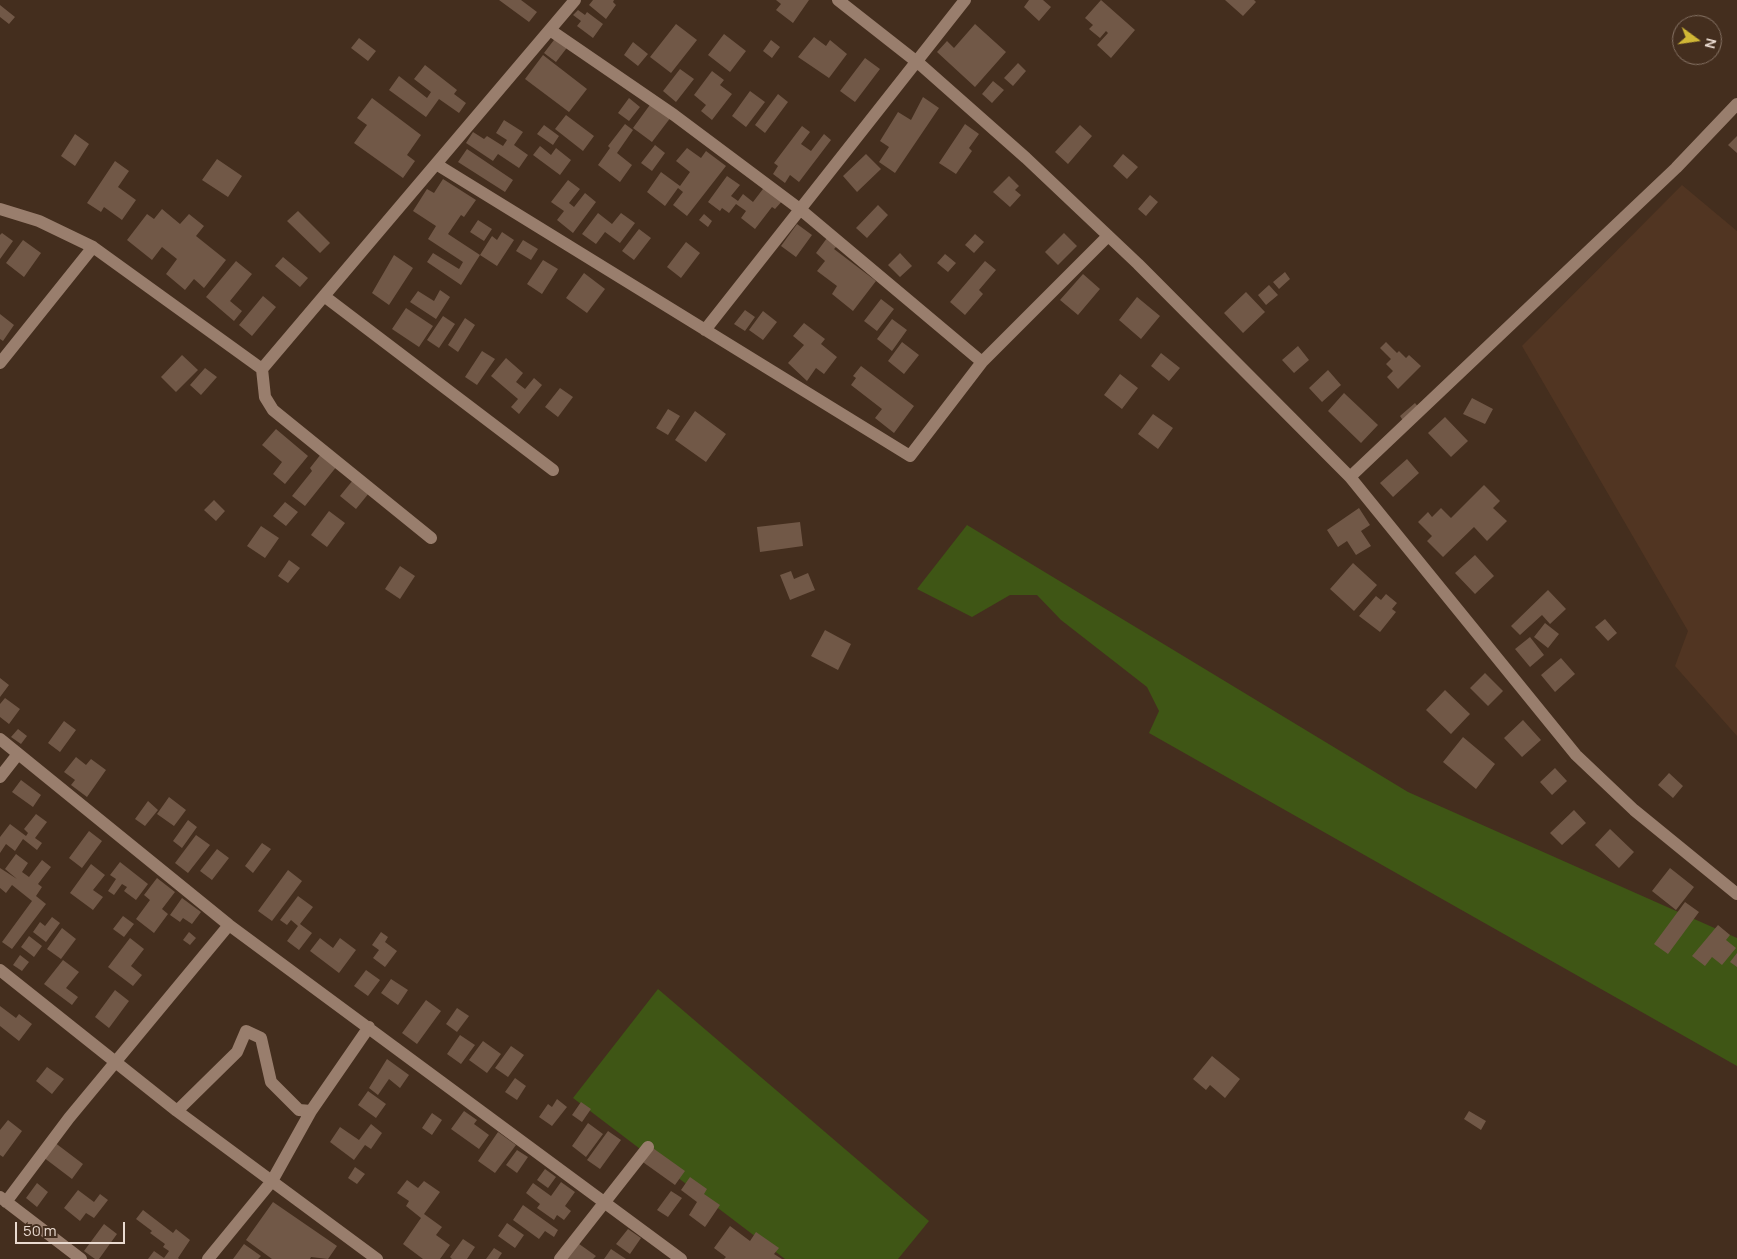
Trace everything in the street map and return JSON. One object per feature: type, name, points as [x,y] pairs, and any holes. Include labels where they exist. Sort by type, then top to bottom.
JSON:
[{"type":"street","points":[[262,369],[575,0]]},
{"type":"street","points":[[838,0],[916,61],[1026,158],[1108,236],[1350,477],[1576,755],[1634,810],[1737,894]]},
{"type":"street","points":[[705,330],[965,0]]},
{"type":"street","points":[[550,30],[674,115],[801,210],[982,362]]},
{"type":"street","points":[[1350,477],[1676,168],[1737,104]]},
{"type":"street","points":[[436,164],[910,456],[982,362],[1108,236]]},
{"type":"street","points":[[0,209],[39,221],[93,247],[262,369],[266,397],[273,410],[431,538]]},
{"type":"street","points":[[0,363],[93,247]]},
{"type":"street","points":[[324,296],[553,470]]},
{"type":"street","points":[[0,739],[229,925],[681,1259]]},
{"type":"street","points":[[0,777],[18,754]]},
{"type":"street","points":[[81,1259],[3,1199],[229,925]]},
{"type":"street","points":[[0,970],[177,1111],[376,1259]]},
{"type":"street","points":[[208,1259],[272,1181],[311,1111],[368,1027]]},
{"type":"street","points":[[177,1111],[237,1052],[246,1031],[261,1038],[270,1082],[299,1110],[311,1111]]},
{"type":"street","points":[[560,1259],[648,1147]]},
{"type":"shaded area","points":[[1682,185],[1737,231],[1737,736],[1675,666],[1688,631],[1522,346]]},
{"type":"green space","points":[[967,525],[1408,792],[1737,938],[1737,1066],[1149,733],[1159,711],[1147,687],[1061,620],[1037,595],[1010,595],[972,617],[917,589]]},
{"type":"green space","points":[[658,989],[929,1221],[898,1259],[785,1259],[573,1098]]},
{"type":"building","points":[[499,0],[521,0],[537,12],[529,22]]},
{"type":"building","points":[[593,0],[614,0],[613,2],[616,5],[606,19],[589,5]]},
{"type":"building","points":[[776,0],[809,0],[793,23],[776,10],[781,4]]},
{"type":"building","points":[[1029,0],[1043,0],[1051,7],[1039,21],[1024,7]]},
{"type":"building","points":[[1101,0],[1135,30],[1111,58],[1097,45],[1108,33],[1106,31],[1100,38],[1089,29],[1093,25],[1085,18]]},
{"type":"building","points":[[1225,0],[1254,0],[1256,2],[1243,16]]},
{"type":"building","points":[[0,5],[15,17],[9,24],[0,17]]},
{"type":"building","points":[[578,10],[585,15],[587,12],[603,24],[593,38],[577,26],[581,21],[573,15]]},
{"type":"building","points":[[676,24],[697,40],[671,73],[650,57]]},
{"type":"building","points":[[975,24],[1006,52],[975,87],[937,52],[947,41],[954,48]]},
{"type":"building","points":[[724,34],[746,51],[730,72],[708,55]]},
{"type":"building","points":[[557,36],[569,45],[556,62],[544,53]]},
{"type":"building","points":[[814,37],[826,46],[830,40],[847,54],[829,78],[798,57]]},
{"type":"building","points":[[359,38],[376,51],[368,61],[351,48]]},
{"type":"building","points":[[771,40],[780,47],[772,58],[763,51]]},
{"type":"building","points":[[633,42],[648,54],[638,66],[624,55]]},
{"type":"building","points":[[543,55],[587,89],[569,112],[525,79]]},
{"type":"building","points":[[865,58],[880,69],[855,102],[840,91]]},
{"type":"building","points":[[1018,63],[1026,71],[1013,86],[1004,78]]},
{"type":"building","points":[[425,65],[457,90],[454,94],[466,103],[459,113],[439,99],[426,117],[389,90],[399,76],[427,98],[431,92],[414,79]]},
{"type":"building","points":[[680,69],[694,79],[676,102],[663,91]]},
{"type":"building","points":[[712,71],[724,80],[720,85],[732,94],[712,120],[701,111],[706,105],[694,95]]},
{"type":"building","points":[[993,81],[1004,90],[992,103],[982,94]]},
{"type":"building","points":[[750,91],[765,102],[746,127],[732,116]]},
{"type":"building","points":[[778,94],[788,102],[765,133],[755,125]]},
{"type":"building","points":[[923,97],[939,108],[895,173],[879,162],[889,147],[880,141],[898,112],[911,120]]},
{"type":"building","points":[[372,98],[421,135],[407,155],[415,161],[403,178],[354,143],[367,125],[357,118]]},
{"type":"building","points":[[629,98],[640,107],[629,121],[618,113]]},
{"type":"building","points":[[652,102],[671,117],[652,142],[633,128]]},
{"type":"building","points":[[566,115],[594,136],[583,151],[555,129]]},
{"type":"building","points":[[504,120],[523,132],[514,145],[528,155],[519,168],[498,154],[493,161],[466,143],[473,132],[484,139],[487,136],[503,146],[507,140],[496,133]]},
{"type":"building","points":[[625,124],[633,130],[617,153],[632,165],[620,182],[598,165],[610,148],[608,146]]},
{"type":"building","points":[[965,124],[979,134],[969,148],[972,151],[956,174],[939,163]]},
{"type":"building","points":[[544,125],[559,136],[553,145],[537,134]]},
{"type":"building","points":[[1080,125],[1092,136],[1068,164],[1055,152]]},
{"type":"building","points":[[802,126],[810,132],[801,144],[811,151],[824,134],[831,140],[799,182],[790,175],[785,183],[773,174],[778,166],[774,163]]},
{"type":"building","points":[[75,134],[89,144],[75,166],[61,156]]},
{"type":"building","points":[[1737,136],[1737,153],[1728,145]]},
{"type":"building","points":[[655,145],[665,153],[652,171],[641,163]]},
{"type":"building","points":[[540,146],[551,155],[556,148],[571,160],[560,175],[533,155]]},
{"type":"building","points":[[687,148],[701,158],[706,151],[726,166],[687,216],[673,205],[683,192],[678,188],[665,206],[647,192],[661,172],[680,186],[690,172],[676,161]]},
{"type":"building","points":[[467,149],[513,180],[505,192],[458,162]]},
{"type":"building","points":[[866,154],[881,169],[857,192],[843,176]]},
{"type":"building","points":[[1123,154],[1138,167],[1127,179],[1113,166]]},
{"type":"building","points":[[217,159],[242,176],[228,197],[202,180]]},
{"type":"building","points":[[115,161],[129,171],[118,187],[136,200],[122,220],[104,207],[101,212],[87,203]]},
{"type":"building","points":[[727,176],[740,185],[731,196],[738,201],[743,194],[753,202],[766,185],[784,199],[775,209],[772,207],[755,229],[741,218],[746,211],[736,204],[729,213],[722,208],[720,211],[708,202]]},
{"type":"building","points":[[1009,176],[1019,186],[1015,190],[1021,195],[1010,207],[993,192]]},
{"type":"building","points":[[443,179],[476,200],[464,217],[461,215],[448,234],[480,255],[461,285],[427,262],[433,253],[459,269],[463,262],[428,239],[436,226],[413,211],[427,189],[434,193]]},
{"type":"building","points":[[568,180],[580,189],[569,203],[574,207],[585,193],[596,202],[573,233],[557,220],[564,211],[551,202]]},
{"type":"building","points":[[1150,195],[1158,202],[1146,216],[1138,209]]},
{"type":"building","points":[[878,205],[888,215],[867,238],[856,228]]},
{"type":"building","points":[[162,209],[180,224],[189,214],[204,226],[196,236],[226,260],[204,288],[194,279],[185,290],[166,274],[177,259],[162,247],[152,260],[127,240],[147,214],[154,219]]},
{"type":"building","points":[[298,211],[330,243],[320,253],[287,221]]},
{"type":"building","points":[[598,213],[612,224],[621,213],[635,223],[620,243],[605,232],[596,244],[582,234]]},
{"type":"building","points":[[704,214],[712,221],[708,227],[699,220]]},
{"type":"building","points":[[478,220],[492,229],[484,241],[470,232]]},
{"type":"building","points":[[797,224],[812,235],[796,257],[781,246]]},
{"type":"building","points":[[639,229],[651,238],[634,260],[622,251]]},
{"type":"building","points":[[502,232],[514,240],[497,266],[480,255],[492,236],[497,240]]},
{"type":"building","points":[[2,233],[13,241],[0,259],[0,235]]},
{"type":"building","points":[[1064,233],[1077,246],[1058,265],[1045,252]]},
{"type":"building","points":[[975,234],[984,242],[974,253],[965,245]]},
{"type":"building","points":[[827,238],[837,246],[834,249],[876,281],[853,311],[832,294],[837,286],[817,271],[825,261],[816,253]]},
{"type":"building","points":[[23,240],[41,253],[24,277],[6,263]]},
{"type":"building","points":[[523,240],[538,249],[531,260],[516,251]]},
{"type":"building","points":[[686,242],[700,253],[681,278],[667,267]]},
{"type":"building","points":[[900,253],[912,266],[900,277],[888,265]]},
{"type":"building","points":[[945,254],[956,263],[948,272],[937,263]]},
{"type":"building","points":[[394,255],[413,268],[389,305],[372,293]]},
{"type":"building","points":[[283,257],[308,278],[300,287],[275,266]]},
{"type":"building","points":[[543,260],[558,269],[542,294],[527,284]]},
{"type":"building","points":[[236,261],[252,274],[230,301],[242,311],[234,321],[206,297]]},
{"type":"building","points":[[985,261],[996,270],[979,290],[983,294],[965,315],[950,302]]},
{"type":"building","points":[[1285,272],[1290,279],[1279,289],[1273,282]]},
{"type":"building","points":[[584,273],[605,289],[587,313],[566,298]]},
{"type":"building","points":[[1083,274],[1100,289],[1078,315],[1060,300]]},
{"type":"building","points":[[1269,285],[1278,295],[1266,305],[1258,295]]},
{"type":"building","points":[[440,290],[450,297],[436,319],[410,302],[418,291],[434,301]]},
{"type":"building","points":[[1246,292],[1265,312],[1243,333],[1224,313]]},
{"type":"building","points":[[263,296],[276,307],[252,336],[239,325]]},
{"type":"building","points":[[1137,297],[1160,316],[1141,339],[1119,320]]},
{"type":"building","points":[[881,299],[894,309],[877,331],[864,321]]},
{"type":"building","points":[[406,308],[433,326],[419,347],[392,329]]},
{"type":"building","points":[[745,310],[755,317],[745,331],[734,324]]},
{"type":"building","points":[[763,311],[777,322],[763,340],[749,330]]},
{"type":"building","points":[[0,314],[14,325],[3,341],[0,339]]},
{"type":"building","points":[[443,316],[455,324],[439,348],[427,340]]},
{"type":"building","points":[[465,318],[475,325],[458,352],[448,345]]},
{"type":"building","points":[[892,319],[907,330],[892,351],[877,339]]},
{"type":"building","points":[[804,323],[825,339],[821,344],[837,357],[824,374],[816,368],[807,381],[788,363],[804,345],[793,336]]},
{"type":"building","points":[[902,342],[919,355],[904,374],[888,361]]},
{"type":"building","points":[[1386,342],[1397,353],[1399,351],[1406,358],[1409,355],[1421,366],[1398,389],[1387,377],[1393,371],[1386,364],[1391,359],[1380,348]]},
{"type":"building","points":[[1298,346],[1309,360],[1294,373],[1282,360]]},
{"type":"building","points":[[482,351],[495,359],[477,385],[465,377]]},
{"type":"building","points":[[1161,353],[1180,368],[1169,381],[1151,366]]},
{"type":"building","points":[[182,355],[198,370],[176,392],[161,377]]},
{"type":"building","points":[[506,358],[523,373],[516,382],[525,389],[534,378],[542,385],[519,414],[511,407],[518,399],[491,376]]},
{"type":"building","points":[[861,366],[914,406],[894,433],[875,418],[882,409],[851,385],[856,378],[853,376]]},
{"type":"building","points":[[205,368],[217,377],[201,395],[190,385]]},
{"type":"building","points":[[1328,370],[1341,385],[1322,402],[1309,388]]},
{"type":"building","points":[[1120,374],[1138,388],[1122,409],[1104,395]]},
{"type":"building","points":[[560,388],[573,397],[558,417],[545,407]]},
{"type":"building","points":[[1344,393],[1378,425],[1361,443],[1328,411]]},
{"type":"building","points":[[1472,398],[1493,409],[1485,424],[1463,414]]},
{"type":"building","points":[[1415,403],[1419,408],[1404,422],[1400,416]]},
{"type":"building","points":[[668,409],[680,416],[668,435],[656,428]]},
{"type":"building","points":[[695,411],[726,434],[706,462],[675,440]]},
{"type":"building","points":[[1153,414],[1173,428],[1158,449],[1138,434]]},
{"type":"building","points":[[1445,417],[1468,441],[1451,457],[1428,433]]},
{"type":"building","points":[[276,429],[308,456],[285,484],[273,474],[282,462],[262,445]]},
{"type":"building","points":[[321,454],[337,466],[305,506],[292,496],[312,471],[310,468]]},
{"type":"building","points":[[1407,459],[1419,473],[1393,497],[1380,483]]},
{"type":"building","points":[[353,480],[369,493],[356,509],[340,496]]},
{"type":"building","points":[[1484,485],[1500,501],[1493,508],[1507,521],[1487,541],[1474,527],[1443,557],[1427,541],[1432,536],[1418,522],[1428,512],[1432,517],[1441,508],[1451,518]]},
{"type":"building","points":[[214,500],[225,511],[216,521],[204,510]]},
{"type":"building","points":[[285,502],[298,512],[286,526],[273,516]]},
{"type":"building","points":[[1359,508],[1370,525],[1361,531],[1371,546],[1356,555],[1347,541],[1338,547],[1327,530]]},
{"type":"building","points":[[329,511],[345,523],[327,547],[311,535]]},
{"type":"building","points":[[800,522],[803,546],[760,552],[757,527]]},
{"type":"building","points":[[261,526],[279,538],[265,558],[247,546]]},
{"type":"building","points":[[1475,555],[1494,576],[1475,594],[1455,573]]},
{"type":"building","points":[[289,560],[300,568],[288,583],[278,576]]},
{"type":"building","points":[[1353,563],[1377,585],[1354,611],[1330,589]]},
{"type":"building","points":[[400,566],[415,576],[400,599],[385,589]]},
{"type":"building","points":[[791,571],[794,579],[808,573],[815,590],[790,600],[780,575]]},
{"type":"building","points":[[1548,590],[1566,609],[1550,624],[1542,615],[1520,635],[1511,626]]},
{"type":"building","points":[[1386,594],[1397,603],[1392,609],[1396,612],[1380,632],[1359,616],[1376,596],[1381,600]]},
{"type":"building","points":[[1605,619],[1617,633],[1608,641],[1595,627]]},
{"type":"building","points":[[1545,623],[1559,634],[1548,648],[1534,637]]},
{"type":"building","points":[[825,630],[851,644],[838,670],[811,656]]},
{"type":"building","points":[[1530,637],[1544,655],[1530,667],[1515,649]]},
{"type":"building","points":[[1561,658],[1575,674],[1555,692],[1541,675]]},
{"type":"building","points":[[1485,673],[1503,691],[1488,706],[1470,688]]},
{"type":"building","points":[[0,678],[9,685],[0,697]]},
{"type":"building","points":[[1445,690],[1470,714],[1451,734],[1426,710]]},
{"type":"building","points":[[5,698],[20,709],[9,724],[0,717],[0,704]]},
{"type":"building","points":[[1523,720],[1541,740],[1522,757],[1504,738]]},
{"type":"building","points":[[64,721],[76,730],[60,752],[48,743]]},
{"type":"building","points":[[18,729],[27,736],[21,744],[11,737]]},
{"type":"building","points":[[1463,737],[1495,764],[1476,789],[1443,762]]},
{"type":"building","points":[[76,757],[86,765],[91,759],[106,770],[87,797],[71,785],[75,780],[64,772]]},
{"type":"building","points":[[1555,768],[1567,781],[1552,795],[1540,782]]},
{"type":"building","points":[[1669,773],[1683,786],[1673,798],[1658,785]]},
{"type":"building","points":[[21,780],[41,795],[33,807],[12,792]]},
{"type":"building","points":[[169,797],[186,810],[174,826],[157,814]]},
{"type":"building","points":[[148,801],[158,810],[145,826],[135,819]]},
{"type":"building","points":[[1574,810],[1586,823],[1562,845],[1550,833]]},
{"type":"building","points":[[36,814],[47,822],[35,838],[42,843],[37,850],[23,839],[15,851],[6,844],[0,853],[0,837],[10,824],[26,836],[28,833],[24,829]]},
{"type":"building","points":[[188,820],[197,827],[182,848],[173,841]]},
{"type":"building","points":[[1610,829],[1634,852],[1619,868],[1595,845]]},
{"type":"building","points":[[89,831],[102,841],[82,868],[69,858]]},
{"type":"building","points":[[196,835],[210,845],[188,873],[175,863]]},
{"type":"building","points":[[262,843],[271,849],[253,873],[245,866]]},
{"type":"building","points":[[217,849],[229,858],[212,880],[200,871]]},
{"type":"building","points":[[16,854],[28,863],[22,872],[29,877],[42,860],[51,867],[38,884],[42,887],[36,896],[46,904],[12,949],[2,942],[32,901],[12,885],[6,893],[0,888],[0,868],[17,879],[5,869]]},
{"type":"building","points":[[120,862],[148,884],[136,900],[124,891],[127,887],[122,884],[114,895],[108,891],[116,879],[110,875]]},
{"type":"building","points":[[91,864],[105,875],[93,890],[103,897],[93,910],[70,893]]},
{"type":"building","points":[[1670,868],[1694,887],[1676,910],[1652,891]]},
{"type":"building","points":[[288,870],[302,881],[272,921],[258,911]]},
{"type":"building","points":[[157,878],[175,892],[162,909],[168,914],[154,933],[136,919],[150,900],[144,895]]},
{"type":"building","points":[[298,896],[313,907],[300,924],[312,933],[299,950],[287,941],[298,926],[291,920],[287,925],[280,920]]},
{"type":"building","points":[[182,898],[201,912],[192,924],[183,918],[180,922],[170,915]]},
{"type":"building","points":[[1685,902],[1699,912],[1668,954],[1654,944]]},
{"type":"building","points":[[123,916],[134,924],[124,937],[113,929]]},
{"type":"building","points":[[52,917],[60,923],[46,942],[33,932],[40,922],[45,926]]},
{"type":"building","points":[[1718,925],[1730,935],[1726,940],[1736,948],[1722,965],[1712,957],[1705,966],[1692,956]]},
{"type":"building","points":[[62,928],[76,939],[61,959],[47,949]]},
{"type":"building","points":[[189,932],[196,938],[190,945],[183,940]]},
{"type":"building","points":[[381,932],[388,937],[385,942],[397,951],[385,967],[373,958],[379,950],[372,945]]},
{"type":"building","points":[[29,936],[42,946],[34,957],[21,947]]},
{"type":"building","points":[[130,938],[144,949],[131,966],[142,975],[133,986],[108,967]]},
{"type":"building","points":[[320,938],[333,948],[340,938],[356,950],[339,973],[310,951]]},
{"type":"building","points":[[1737,953],[1737,967],[1730,962]]},
{"type":"building","points":[[20,955],[29,962],[22,971],[13,965]]},
{"type":"building","points":[[63,960],[79,972],[66,988],[78,997],[72,1005],[44,984]]},
{"type":"building","points":[[366,970],[380,980],[368,996],[354,986]]},
{"type":"building","points":[[391,979],[408,990],[398,1005],[381,993]]},
{"type":"building","points":[[115,990],[129,1001],[109,1028],[95,1017]]},
{"type":"building","points":[[426,1000],[441,1011],[417,1044],[402,1033]]},
{"type":"building","points":[[0,1006],[16,1018],[19,1014],[32,1024],[19,1041],[0,1026]]},
{"type":"building","points":[[457,1008],[469,1016],[457,1032],[446,1024]]},
{"type":"building","points":[[460,1035],[475,1045],[461,1064],[447,1054]]},
{"type":"building","points":[[483,1041],[501,1054],[487,1073],[469,1060]]},
{"type":"building","points":[[511,1046],[524,1055],[508,1077],[495,1068]]},
{"type":"building","points":[[1212,1056],[1240,1079],[1225,1098],[1210,1085],[1206,1090],[1193,1079]]},
{"type":"building","points":[[387,1059],[409,1075],[400,1088],[389,1079],[378,1095],[369,1088]]},
{"type":"building","points":[[47,1067],[64,1079],[52,1094],[36,1081]]},
{"type":"building","points":[[515,1078],[526,1086],[517,1100],[505,1092]]},
{"type":"building","points":[[368,1091],[386,1104],[376,1118],[358,1105]]},
{"type":"building","points":[[557,1099],[567,1107],[552,1126],[539,1117],[548,1104],[552,1107]]},
{"type":"building","points":[[581,1102],[591,1109],[582,1122],[572,1115]]},
{"type":"building","points":[[464,1111],[477,1120],[474,1124],[489,1135],[479,1149],[451,1129]]},
{"type":"building","points":[[1469,1111],[1486,1121],[1481,1130],[1464,1119]]},
{"type":"building","points":[[432,1113],[442,1120],[432,1135],[422,1128]]},
{"type":"building","points":[[8,1120],[22,1131],[3,1157],[0,1155],[0,1130]]},
{"type":"building","points":[[588,1123],[603,1134],[586,1157],[572,1146]]},
{"type":"building","points":[[371,1124],[382,1133],[371,1149],[365,1145],[354,1160],[330,1142],[340,1127],[359,1140]]},
{"type":"building","points":[[608,1131],[621,1140],[600,1169],[587,1160]]},
{"type":"building","points":[[498,1132],[516,1145],[495,1173],[478,1161]]},
{"type":"building","points":[[54,1142],[83,1164],[72,1179],[43,1157]]},
{"type":"building","points":[[650,1146],[685,1171],[675,1185],[640,1160]]},
{"type":"building","points":[[517,1150],[528,1157],[517,1173],[506,1165]]},
{"type":"building","points":[[355,1167],[365,1174],[357,1184],[348,1178]]},
{"type":"building","points":[[545,1169],[556,1177],[548,1188],[537,1180]]},
{"type":"building","points":[[690,1177],[707,1189],[704,1194],[720,1205],[705,1227],[689,1215],[697,1202],[681,1190]]},
{"type":"building","points":[[407,1180],[418,1188],[424,1181],[440,1192],[424,1214],[442,1227],[436,1235],[450,1245],[440,1259],[423,1259],[403,1244],[421,1218],[406,1206],[409,1201],[397,1193]]},
{"type":"building","points":[[561,1182],[575,1192],[565,1206],[571,1211],[564,1220],[557,1215],[554,1220],[537,1208],[540,1204],[526,1193],[533,1183],[551,1196]]},
{"type":"building","points":[[37,1183],[48,1192],[37,1207],[26,1198]]},
{"type":"building","points":[[78,1190],[94,1202],[100,1194],[108,1200],[94,1218],[86,1213],[80,1221],[64,1208]]},
{"type":"building","points":[[671,1191],[682,1198],[668,1217],[657,1210]]},
{"type":"building","points":[[273,1202],[337,1246],[328,1259],[311,1257],[310,1259],[272,1259],[246,1240]]},
{"type":"building","points":[[523,1205],[558,1230],[554,1237],[545,1231],[539,1239],[513,1220]]},
{"type":"building","points":[[143,1210],[173,1233],[176,1229],[190,1240],[179,1259],[148,1259],[154,1251],[164,1258],[169,1251],[163,1247],[165,1244],[150,1233],[152,1231],[136,1219]]},
{"type":"building","points":[[507,1223],[524,1235],[515,1248],[498,1236]]},
{"type":"building","points":[[104,1224],[117,1234],[99,1259],[95,1259],[84,1251]]},
{"type":"building","points":[[730,1226],[750,1241],[756,1232],[779,1248],[774,1254],[782,1259],[724,1259],[726,1257],[714,1248]]},
{"type":"building","points":[[628,1229],[641,1238],[630,1254],[616,1244]]},
{"type":"building","points":[[463,1239],[475,1247],[467,1259],[452,1259],[450,1257]]},
{"type":"building","points":[[575,1241],[596,1256],[593,1259],[563,1259]]},
{"type":"building","points":[[244,1244],[261,1256],[258,1259],[233,1259]]},
{"type":"building","points":[[494,1248],[502,1253],[498,1259],[486,1259]]},
{"type":"building","points":[[611,1249],[626,1259],[604,1259]]}]
